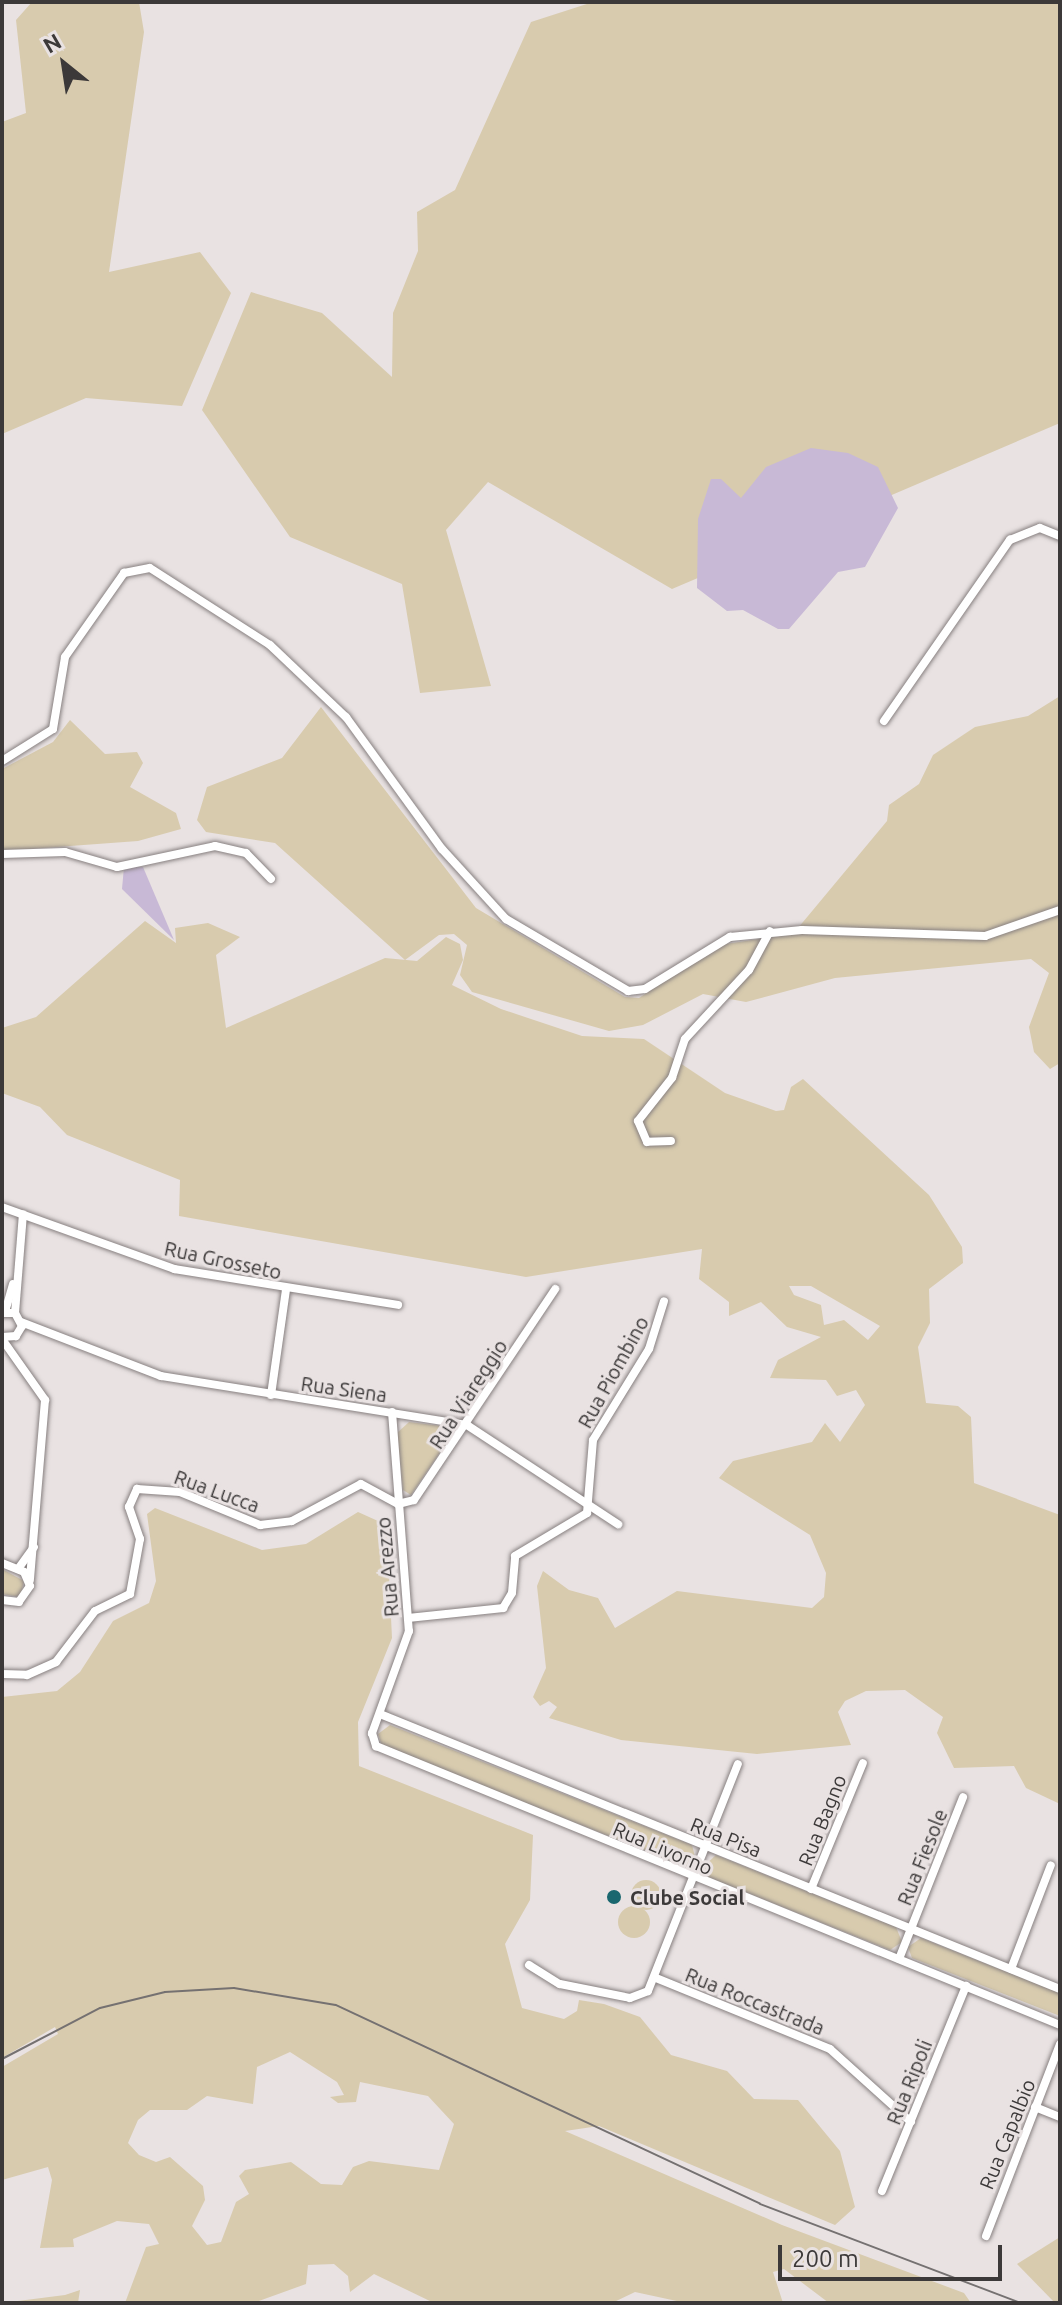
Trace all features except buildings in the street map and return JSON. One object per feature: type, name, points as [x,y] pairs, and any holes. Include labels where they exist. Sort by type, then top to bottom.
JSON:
[{"type":"street","points":[[884,721],[1010,540],[1040,528],[1060,536]]},
{"type":"street","points":[[2,761],[53,729],[65,657],[124,573],[150,568],[270,645],[346,717],[442,849],[506,919],[617,986],[645,989],[721,939],[770,931],[985,936],[1060,910]]},
{"type":"street","points":[[2,854],[65,852],[117,867],[215,846],[246,853],[271,879]]},
{"type":"street","points":[[671,1141],[647,1142],[638,1121],[672,1078],[685,1039],[749,970],[770,931]]},
{"type":"street","name":"Rua Grosseto","points":[[2,1207],[174,1269],[398,1305]]},
{"type":"street","points":[[17,1358],[17,1334],[21,1322],[7,1313],[15,1279],[23,1214]]},
{"type":"street","points":[[271,1395],[286,1289]]},
{"type":"street","name":"Rua Viareggio","points":[[398,1504],[420,1495],[555,1289]]},
{"type":"street","name":"Rua Piombino","points":[[591,1507],[593,1440],[649,1349],[664,1301]]},
{"type":"street","name":"Rua Siena","points":[[21,1322],[43,1335],[161,1376],[467,1425],[618,1524]]},
{"type":"street","name":"Rua Siena","points":[[2,1338],[17,1334],[43,1335]]},
{"type":"street","points":[[2,1338],[45,1400],[30,1591],[19,1602],[2,1600]]},
{"type":"street","name":"Rua Arezzo","points":[[380,1714],[407,1642],[408,1618],[392,1412]]},
{"type":"street","name":"Rua Lucca","points":[[2,1674],[27,1675],[56,1662],[95,1611],[130,1594],[140,1539],[129,1507],[137,1489],[180,1492],[260,1525],[292,1521],[361,1484],[398,1504]]},
{"type":"street","points":[[408,1618],[503,1608],[512,1593],[515,1556],[591,1507]]},
{"type":"street","points":[[18,1569],[34,1547]]},
{"type":"street","points":[[2,1563],[18,1569],[30,1580]]},
{"type":"street","name":"Rua Pisa","points":[[380,1714],[1060,1989]]},
{"type":"street","name":"Rua Livorno","points":[[380,1714],[372,1733],[381,1750],[1060,2025]]},
{"type":"street","name":"Rua Bagno","points":[[811,1889],[863,1763]]},
{"type":"street","points":[[529,1965],[560,1984],[630,1998],[643,1996],[656,1978],[738,1764]]},
{"type":"street","name":"Rua Fiesole","points":[[899,1959],[963,1797]]},
{"type":"street","points":[[1011,1969],[1051,1865]]},
{"type":"street","name":"Rua Roccastrada","points":[[656,1978],[830,2049],[911,2122]]},
{"type":"street","name":"Rua Ripoli","points":[[882,2191],[966,1986]]},
{"type":"street","name":"Rua Capalbio","points":[[986,2236],[1060,2044]]},
{"type":"street","points":[[1035,2107],[1060,2117]]},
{"type":"shaded area","points":[[32,2],[139,2],[144,32],[109,272],[200,252],[231,293],[182,406],[86,398],[2,434],[2,122],[26,113],[16,20]]},
{"type":"shaded area","points":[[593,2],[1060,2],[1060,423],[672,589],[488,482],[446,530],[491,686],[420,693],[402,584],[290,537],[202,410],[251,292],[322,313],[392,377],[393,313],[418,251],[417,212],[455,190],[531,22]]},
{"type":"shaded area","points":[[811,448],[848,453],[878,467],[898,508],[865,567],[838,572],[789,629],[778,629],[743,610],[727,611],[697,588],[698,519],[711,479],[721,479],[741,498],[766,467]]},
{"type":"shaded area","points":[[1060,696],[1060,1063],[1050,1069],[1034,1052],[1029,1027],[1049,973],[1031,959],[835,978],[746,1002],[703,994],[643,1025],[609,1031],[472,992],[460,975],[467,945],[454,934],[439,935],[405,960],[275,843],[206,832],[197,820],[207,787],[282,758],[321,707],[476,908],[625,997],[639,998],[719,945],[793,934],[887,821],[889,805],[919,784],[933,755],[975,727],[1028,716]]},
{"type":"shaded area","points":[[70,720],[105,754],[137,752],[143,763],[130,787],[176,813],[181,829],[138,841],[2,851],[2,769],[53,742]]},
{"type":"shaded area","points":[[124,867],[143,867],[174,940],[122,889]]},
{"type":"shaded area","points":[[145,921],[176,943],[175,928],[208,923],[240,937],[216,955],[226,1028],[385,958],[417,961],[446,937],[460,944],[463,960],[452,985],[501,1009],[582,1036],[644,1039],[725,1093],[776,1111],[784,1110],[791,1087],[803,1079],[929,1195],[962,1247],[963,1263],[929,1289],[930,1323],[918,1347],[926,1403],[958,1406],[971,1417],[974,1483],[1060,1515],[1060,1804],[1026,1788],[1014,1766],[954,1768],[937,1733],[943,1717],[905,1690],[866,1691],[845,1701],[838,1712],[851,1745],[757,1754],[621,1740],[549,1718],[557,1707],[549,1701],[540,1706],[533,1697],[546,1668],[537,1586],[543,1571],[569,1590],[598,1598],[615,1628],[677,1591],[812,1608],[824,1597],[826,1573],[810,1535],[719,1478],[733,1461],[812,1442],[825,1423],[840,1442],[865,1405],[856,1390],[837,1396],[826,1380],[770,1378],[778,1360],[821,1337],[787,1327],[761,1302],[729,1316],[729,1302],[699,1279],[702,1249],[526,1277],[179,1216],[180,1180],[67,1135],[40,1107],[2,1093],[2,1028],[36,1017]],"holes":[[[789,1286],[811,1286],[880,1326],[868,1340],[844,1320],[824,1325],[821,1305],[794,1295]]]},
{"type":"shaded area","points":[[409,1422],[442,1426],[449,1439],[411,1495],[403,1490],[397,1433]]},
{"type":"shaded area","points":[[155,1508],[262,1550],[306,1544],[358,1512],[378,1521],[387,1535],[392,1638],[358,1722],[359,1766],[533,1835],[530,1900],[505,1944],[522,2008],[564,2019],[577,2011],[579,2000],[604,2004],[640,2017],[671,2055],[727,2071],[754,2099],[798,2100],[840,2151],[855,2207],[835,2225],[599,2126],[565,2131],[782,2225],[964,2293],[971,2303],[829,2303],[784,2269],[773,2272],[783,2303],[686,2303],[635,2292],[612,2303],[434,2303],[374,2274],[350,2292],[348,2276],[334,2264],[308,2265],[306,2284],[253,2303],[125,2303],[146,2247],[159,2244],[149,2224],[117,2221],[73,2239],[74,2247],[40,2248],[52,2180],[48,2167],[2,2180],[2,2067],[58,2034],[55,2027],[2,2058],[2,1697],[57,1691],[80,1672],[113,1621],[149,1603],[156,1581],[147,1514]],"holes":[[[290,2052],[337,2082],[344,2095],[330,2097],[338,2103],[356,2102],[360,2082],[428,2096],[454,2124],[439,2170],[369,2161],[353,2167],[342,2185],[321,2184],[291,2162],[245,2170],[239,2176],[249,2194],[236,2202],[221,2242],[207,2245],[192,2226],[205,2200],[203,2186],[170,2157],[156,2162],[139,2155],[128,2143],[138,2120],[150,2110],[187,2110],[207,2096],[253,2104],[257,2067]]]},
{"type":"shaded area","points":[[2,1569],[24,1581],[20,1597],[2,1594]]},
{"type":"shaded area","points":[[390,1725],[692,1845],[696,1861],[687,1867],[382,1746],[378,1734]]},
{"type":"shaded area","points":[[716,1855],[896,1927],[902,1942],[890,1950],[708,1877],[704,1866]]},
{"type":"shaded area","points":[[646,1880],[656,1885],[661,1895],[656,1905],[646,1910],[636,1905],[631,1895],[636,1885]]},
{"type":"shaded area","points":[[634,1906],[645,1911],[650,1922],[645,1933],[634,1938],[623,1933],[618,1922],[623,1911]]},
{"type":"shaded area","points":[[921,1938],[1060,1993],[1060,2016],[912,1958],[908,1947]]},
{"type":"shaded area","points":[[1060,2237],[1060,2303],[1055,2303],[1017,2264]]},
{"type":"shaded area","points":[[80,2290],[78,2303],[2,2303],[65,2295]]},
{"type":"railway","points":[[2,2059],[100,2008],[165,1992],[234,1988],[336,2005],[760,2204],[1021,2303]]},
{"type":"place","name":"Clube Social","points":[[614,1897]]}]
